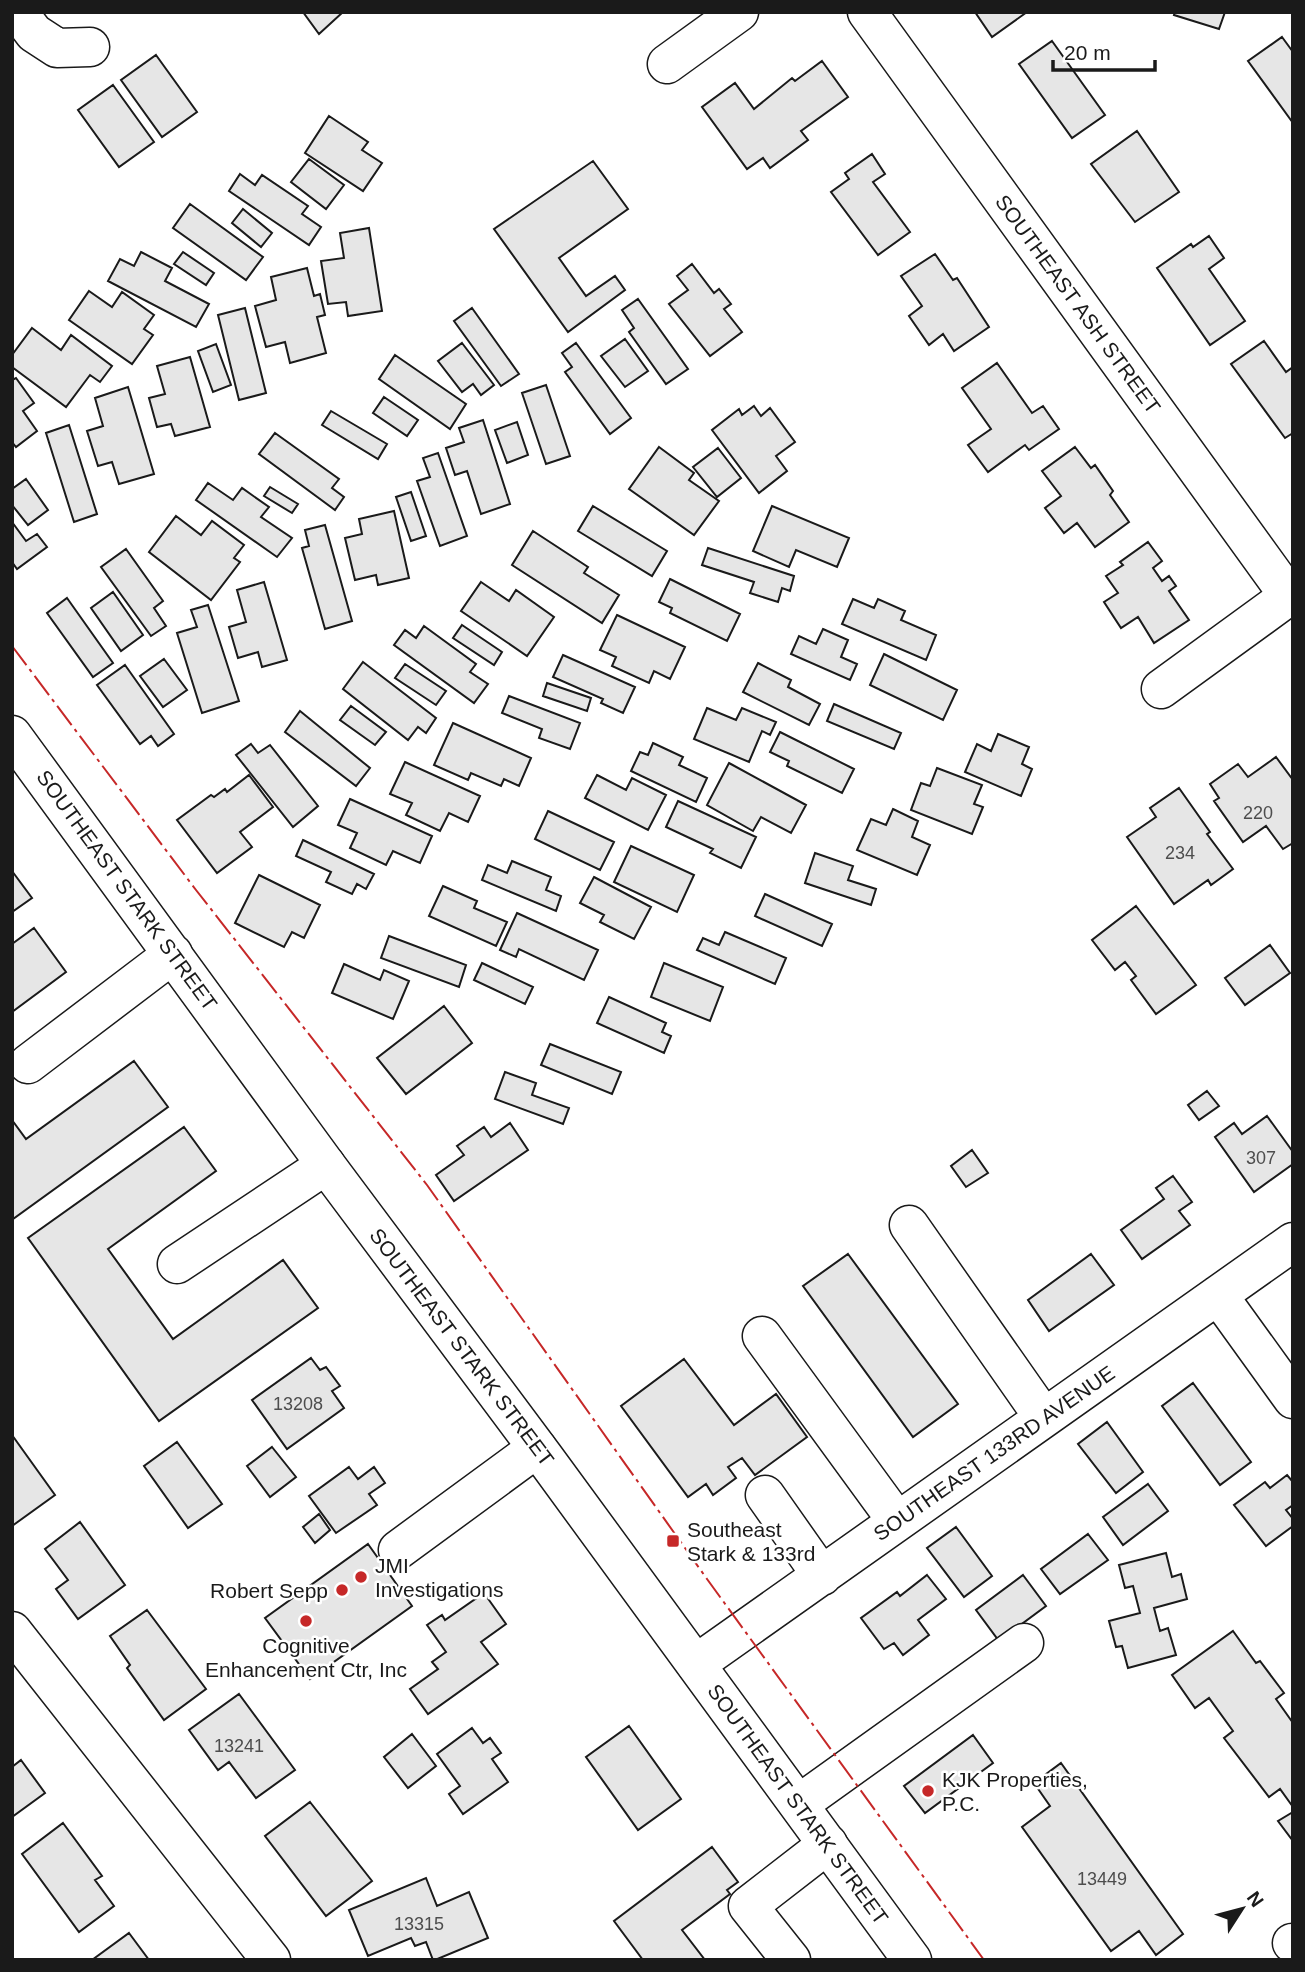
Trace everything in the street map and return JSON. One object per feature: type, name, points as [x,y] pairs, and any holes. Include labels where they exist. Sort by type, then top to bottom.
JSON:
[{"type":"street","points":[[19,12],[34,33],[57,48],[90,47]]},
{"type":"street","points":[[667,64],[739,12]]},
{"type":"street","name":"SOUTHEAST ASH STREET","points":[[867,12],[1289,596],[1161,689]]},
{"type":"street","name":"SOUTHEAST STARK STREET","points":[[16,747],[173,954],[912,1960]]},
{"type":"street","points":[[29,1064],[173,954]]},
{"type":"street","points":[[177,1264],[326,1165]]},
{"type":"street","points":[[909,1226],[1044,1418]]},
{"type":"street","name":"SOUTHEAST 133RD AVENUE","points":[[696,1664],[1293,1242]]},
{"type":"street","points":[[1218,1295],[1293,1399]]},
{"type":"street","points":[[762,1336],[897,1521]]},
{"type":"street","points":[[398,1550],[537,1448]]},
{"type":"street","points":[[765,1495],[822,1576]]},
{"type":"street","points":[[12,1631],[271,1960]]},
{"type":"street","points":[[799,1804],[1024,1643]]},
{"type":"street","points":[[791,1960],[748,1906],[828,1844]]},
{"type":"building","points":[[303,12],[343,12],[319,34]]},
{"type":"building","points":[[975,12],[1027,12],[992,37]]},
{"type":"building","points":[[1175,12],[1225,12],[1219,29],[1174,15]]},
{"type":"building","points":[[1282,37],[1293,52],[1293,123],[1248,61]]},
{"type":"building","points":[[1052,41],[1105,115],[1072,138],[1019,64]]},
{"type":"building","points":[[156,55],[197,112],[162,137],[121,80]]},
{"type":"building","points":[[822,61],[848,97],[801,131],[808,140],[770,168],[763,158],[747,169],[702,107],[735,83],[754,109],[792,78],[795,81]]},
{"type":"building","points":[[113,85],[154,142],[119,167],[78,110]]},
{"type":"building","points":[[329,116],[368,142],[362,150],[382,163],[363,191],[305,153]]},
{"type":"building","points":[[1137,131],[1179,192],[1135,222],[1091,164]]},
{"type":"building","points":[[872,154],[885,174],[873,182],[910,232],[878,255],[831,192],[849,179],[845,173]]},
{"type":"building","points":[[309,159],[344,185],[326,209],[291,182]]},
{"type":"building","points":[[593,161],[628,209],[559,258],[586,296],[615,276],[625,290],[568,332],[494,229]]},
{"type":"building","points":[[240,174],[255,185],[262,175],[308,206],[302,214],[321,227],[309,245],[229,191]]},
{"type":"building","points":[[190,204],[263,257],[246,280],[173,228]]},
{"type":"building","points":[[243,209],[272,233],[261,247],[232,223]]},
{"type":"building","points":[[369,228],[382,311],[348,316],[346,302],[328,304],[321,261],[344,258],[340,233]]},
{"type":"building","points":[[1209,236],[1224,258],[1209,269],[1245,321],[1210,345],[1157,268],[1191,244],[1193,247]]},
{"type":"building","points":[[141,252],[172,268],[165,281],[209,304],[196,327],[108,281],[120,259],[134,266]]},
{"type":"building","points":[[183,252],[214,273],[206,285],[174,264]]},
{"type":"building","points":[[935,254],[953,280],[957,278],[989,327],[954,351],[943,334],[929,345],[909,316],[922,306],[901,276]]},
{"type":"building","points":[[692,264],[714,293],[719,289],[731,304],[724,309],[742,332],[710,356],[669,304],[688,290],[677,276]]},
{"type":"building","points":[[307,268],[314,296],[320,294],[325,315],[317,317],[326,353],[290,363],[285,342],[266,347],[255,306],[276,300],[271,277]]},
{"type":"building","points":[[89,291],[112,307],[122,292],[154,315],[144,329],[153,335],[132,364],[69,320]]},
{"type":"building","points":[[638,299],[688,369],[666,384],[629,332],[634,328],[622,310]]},
{"type":"building","points":[[245,308],[266,393],[239,400],[218,315]]},
{"type":"building","points":[[472,308],[519,374],[501,386],[454,321]]},
{"type":"building","points":[[32,328],[61,350],[71,335],[112,366],[100,382],[90,375],[66,407],[12,367],[12,355]]},
{"type":"building","points":[[625,339],[648,371],[625,387],[601,356]]},
{"type":"building","points":[[1264,341],[1286,372],[1293,367],[1293,433],[1285,438],[1231,364]]},
{"type":"building","points":[[462,343],[494,385],[481,395],[473,384],[462,392],[438,361]]},
{"type":"building","points":[[576,343],[631,418],[610,434],[565,372],[572,367],[562,353]]},
{"type":"building","points":[[216,344],[231,385],[213,392],[198,351]]},
{"type":"building","points":[[395,355],[466,404],[450,429],[379,379]]},
{"type":"building","points":[[190,357],[210,427],[175,436],[171,424],[157,427],[149,398],[165,394],[157,366]]},
{"type":"building","points":[[997,363],[1032,413],[1043,406],[1059,429],[1029,450],[1025,445],[988,472],[968,445],[991,429],[962,388]]},
{"type":"building","points":[[16,378],[34,403],[23,411],[37,431],[16,447],[12,442],[12,380]]},
{"type":"building","points":[[546,385],[570,456],[546,464],[522,393]]},
{"type":"building","points":[[128,387],[154,474],[119,484],[112,462],[98,466],[87,431],[103,426],[95,398]]},
{"type":"building","points":[[384,397],[418,420],[407,436],[373,413]]},
{"type":"building","points":[[754,406],[761,416],[770,408],[795,442],[776,456],[787,471],[759,493],[712,430],[739,409],[742,415]]},
{"type":"building","points":[[331,411],[387,444],[378,459],[322,425]]},
{"type":"building","points":[[483,420],[510,504],[481,514],[467,471],[455,475],[446,448],[464,442],[459,428]]},
{"type":"building","points":[[517,422],[528,455],[507,463],[495,430]]},
{"type":"building","points":[[69,425],[97,514],[74,522],[46,433]]},
{"type":"building","points":[[275,433],[339,479],[332,488],[344,497],[335,510],[259,454]]},
{"type":"building","points":[[659,447],[694,473],[689,480],[719,501],[694,535],[629,489]]},
{"type":"building","points":[[1075,447],[1091,468],[1095,465],[1113,491],[1110,495],[1129,522],[1095,547],[1077,523],[1064,533],[1045,508],[1061,496],[1042,471]]},
{"type":"building","points":[[718,448],[741,478],[717,497],[693,467]]},
{"type":"building","points":[[438,453],[467,536],[440,546],[417,481],[430,477],[423,458]]},
{"type":"building","points":[[26,479],[48,510],[28,525],[12,505],[12,489]]},
{"type":"building","points":[[208,483],[233,500],[242,488],[269,507],[261,517],[292,538],[277,557],[196,500]]},
{"type":"building","points":[[270,487],[298,504],[292,513],[264,496]]},
{"type":"building","points":[[411,492],[426,536],[411,541],[396,497]]},
{"type":"building","points":[[593,506],[667,551],[652,576],[578,531]]},
{"type":"building","points":[[772,506],[849,538],[837,567],[796,550],[789,567],[753,551]]},
{"type":"building","points":[[394,511],[409,578],[378,585],[376,575],[355,580],[345,538],[362,534],[359,519]]},
{"type":"building","points":[[176,516],[201,535],[212,521],[244,545],[234,558],[240,562],[211,600],[149,552]]},
{"type":"building","points":[[12,522],[26,541],[37,534],[47,547],[17,569],[12,562]]},
{"type":"building","points":[[325,525],[352,621],[325,629],[302,548],[309,546],[305,530]]},
{"type":"building","points":[[533,531],[588,567],[584,573],[619,595],[602,623],[512,565]]},
{"type":"building","points":[[1148,542],[1162,561],[1153,568],[1162,581],[1169,576],[1176,586],[1169,591],[1189,620],[1154,643],[1138,617],[1121,628],[1104,602],[1118,593],[1106,576],[1123,565],[1120,562]]},
{"type":"building","points":[[708,548],[794,576],[790,591],[782,588],[778,602],[750,593],[754,582],[702,565]]},
{"type":"building","points":[[126,549],[163,601],[154,608],[166,626],[151,636],[101,567]]},
{"type":"building","points":[[670,579],[740,614],[727,641],[670,613],[672,608],[659,602]]},
{"type":"building","points":[[264,582],[287,660],[262,667],[258,652],[238,658],[229,627],[246,622],[237,590]]},
{"type":"building","points":[[481,582],[509,601],[516,590],[554,617],[527,656],[461,611]]},
{"type":"building","points":[[113,592],[143,635],[121,651],[91,608]]},
{"type":"building","points":[[67,598],[113,663],[93,677],[47,613]]},
{"type":"building","points":[[853,599],[874,608],[878,599],[905,611],[901,620],[936,635],[926,660],[842,624]]},
{"type":"building","points":[[208,605],[239,701],[202,713],[177,633],[197,627],[191,610]]},
{"type":"building","points":[[617,615],[685,647],[670,679],[654,671],[649,683],[612,666],[616,657],[600,650]]},
{"type":"building","points":[[462,625],[502,652],[494,665],[453,638]]},
{"type":"building","points":[[424,626],[476,664],[470,672],[488,684],[474,703],[394,645],[405,630],[416,638]]},
{"type":"building","points":[[823,629],[848,640],[841,657],[857,664],[850,680],[791,654],[799,636],[816,644]]},
{"type":"building","points":[[884,654],[957,690],[943,720],[870,685]]},
{"type":"building","points":[[563,655],[635,687],[623,713],[601,703],[603,699],[553,677]]},
{"type":"building","points":[[164,659],[187,690],[163,707],[140,676]]},
{"type":"building","points":[[363,662],[436,718],[426,733],[418,727],[408,740],[343,689]]},
{"type":"building","points":[[758,663],[791,680],[788,687],[820,704],[809,725],[743,692]]},
{"type":"building","points":[[405,664],[446,691],[436,705],[395,678]]},
{"type":"building","points":[[125,665],[174,734],[158,746],[151,736],[140,744],[97,685]]},
{"type":"building","points":[[547,683],[591,698],[587,711],[543,696]]},
{"type":"building","points":[[509,696],[580,723],[570,749],[539,738],[542,729],[502,713]]},
{"type":"building","points":[[834,704],[901,733],[894,749],[827,721]]},
{"type":"building","points":[[351,706],[386,732],[375,745],[340,720]]},
{"type":"building","points":[[707,708],[736,720],[742,708],[776,722],[770,735],[762,731],[749,762],[694,739]]},
{"type":"building","points":[[300,711],[370,768],[356,786],[285,732]]},
{"type":"building","points":[[453,723],[531,758],[519,786],[504,779],[501,786],[471,773],[468,780],[434,765]]},
{"type":"building","points":[[780,732],[854,769],[842,793],[787,766],[789,761],[770,752]]},
{"type":"building","points":[[998,734],[1029,747],[1022,764],[1032,769],[1021,796],[965,772],[977,744],[991,751]]},
{"type":"building","points":[[653,743],[683,757],[679,765],[707,778],[696,802],[631,771],[640,752],[648,755]]},
{"type":"building","points":[[251,744],[258,753],[270,745],[318,806],[293,827],[236,755]]},
{"type":"building","points":[[1276,757],[1293,780],[1293,843],[1283,849],[1266,826],[1243,842],[1214,801],[1219,798],[1210,784],[1238,764],[1248,777]]},
{"type":"building","points":[[405,762],[480,796],[468,822],[449,813],[440,831],[406,815],[412,803],[390,794]]},
{"type":"building","points":[[729,763],[806,805],[791,833],[761,817],[753,831],[707,805]]},
{"type":"building","points":[[937,768],[982,785],[974,804],[983,807],[972,834],[911,810],[921,783],[930,786]]},
{"type":"building","points":[[249,775],[273,807],[240,832],[252,847],[217,873],[177,820],[211,795],[214,797],[225,789],[227,792]]},
{"type":"building","points":[[597,775],[626,790],[632,778],[666,795],[648,830],[585,798]]},
{"type":"building","points":[[1179,788],[1210,832],[1207,834],[1233,869],[1211,885],[1208,880],[1174,904],[1127,837],[1156,817],[1150,808]]},
{"type":"building","points":[[350,799],[432,836],[420,863],[393,851],[386,865],[350,848],[357,833],[338,825]]},
{"type":"building","points":[[678,801],[756,837],[741,868],[710,853],[713,849],[666,827]]},
{"type":"building","points":[[893,809],[918,821],[912,837],[930,845],[917,875],[857,850],[871,819],[886,825]]},
{"type":"building","points":[[548,811],[614,842],[600,870],[535,839]]},
{"type":"building","points":[[303,840],[374,874],[366,889],[357,884],[352,894],[326,882],[331,872],[296,856]]},
{"type":"building","points":[[631,846],[694,875],[677,912],[614,882]]},
{"type":"building","points":[[815,853],[853,866],[848,880],[876,889],[871,905],[805,883]]},
{"type":"building","points":[[512,861],[551,877],[546,890],[561,896],[556,911],[482,880],[488,865],[507,873]]},
{"type":"building","points":[[12,871],[32,898],[12,912]]},
{"type":"building","points":[[259,875],[320,905],[304,938],[292,932],[284,947],[235,923]]},
{"type":"building","points":[[594,877],[651,907],[634,939],[600,922],[604,915],[580,903]]},
{"type":"building","points":[[443,886],[477,901],[474,908],[507,922],[496,946],[429,916]]},
{"type":"building","points":[[765,894],[832,924],[822,946],[755,916]]},
{"type":"building","points":[[1136,906],[1196,985],[1156,1014],[1131,980],[1136,976],[1125,962],[1115,970],[1092,940]]},
{"type":"building","points":[[517,913],[598,950],[584,980],[519,949],[516,957],[500,950]]},
{"type":"building","points":[[34,928],[66,972],[12,1012],[12,944]]},
{"type":"building","points":[[725,932],[786,958],[775,984],[697,950],[703,938],[719,945]]},
{"type":"building","points":[[389,936],[466,965],[459,987],[381,958]]},
{"type":"building","points":[[1270,945],[1290,973],[1245,1005],[1225,978]]},
{"type":"building","points":[[482,963],[533,987],[525,1004],[474,980]]},
{"type":"building","points":[[664,963],[723,987],[710,1021],[651,997]]},
{"type":"building","points":[[344,964],[380,980],[384,970],[409,981],[393,1019],[332,993]]},
{"type":"building","points":[[609,997],[666,1023],[662,1032],[671,1036],[664,1053],[597,1023]]},
{"type":"building","points":[[444,1006],[472,1043],[406,1094],[377,1058]]},
{"type":"building","points":[[550,1044],[621,1072],[612,1094],[541,1065]]},
{"type":"building","points":[[134,1061],[168,1107],[13,1219],[12,1120],[26,1139]]},
{"type":"building","points":[[505,1072],[536,1083],[532,1095],[569,1108],[563,1124],[495,1099]]},
{"type":"building","points":[[1207,1091],[1219,1106],[1199,1120],[1188,1105]]},
{"type":"building","points":[[1267,1116],[1293,1152],[1293,1164],[1254,1192],[1215,1137],[1234,1123],[1242,1134]]},
{"type":"building","points":[[510,1123],[528,1150],[454,1201],[436,1175],[464,1155],[457,1146],[484,1127],[491,1137]]},
{"type":"building","points":[[184,1127],[216,1171],[108,1249],[173,1339],[283,1260],[318,1308],[159,1421],[28,1238]]},
{"type":"building","points":[[972,1150],[988,1173],[966,1187],[951,1166]]},
{"type":"building","points":[[1173,1176],[1192,1202],[1179,1211],[1190,1225],[1142,1259],[1121,1230],[1164,1199],[1156,1188]]},
{"type":"building","points":[[848,1254],[958,1404],[913,1437],[803,1286]]},
{"type":"building","points":[[1091,1254],[1114,1285],[1049,1331],[1028,1300]]},
{"type":"building","points":[[311,1358],[320,1370],[326,1367],[340,1386],[332,1391],[344,1408],[287,1449],[252,1400]]},
{"type":"building","points":[[684,1359],[734,1425],[776,1394],[807,1437],[755,1475],[742,1458],[728,1467],[736,1478],[713,1495],[706,1484],[688,1497],[621,1406]]},
{"type":"building","points":[[1193,1383],[1251,1462],[1220,1485],[1162,1406]]},
{"type":"building","points":[[1107,1422],[1143,1472],[1116,1493],[1078,1444]]},
{"type":"building","points":[[12,1435],[55,1495],[12,1526]]},
{"type":"building","points":[[177,1442],[222,1504],[188,1528],[144,1466]]},
{"type":"building","points":[[272,1447],[296,1477],[270,1497],[247,1466]]},
{"type":"building","points":[[349,1467],[358,1479],[374,1467],[385,1483],[369,1494],[377,1505],[336,1533],[309,1496]]},
{"type":"building","points":[[1287,1475],[1293,1482],[1293,1505],[1286,1510],[1293,1519],[1293,1526],[1266,1546],[1234,1505],[1265,1482],[1270,1488]]},
{"type":"building","points":[[1148,1484],[1168,1511],[1123,1545],[1103,1517]]},
{"type":"building","points":[[319,1514],[330,1530],[315,1543],[303,1527]]},
{"type":"building","points":[[80,1522],[125,1585],[78,1619],[56,1589],[68,1580],[45,1549]]},
{"type":"building","points":[[956,1527],[992,1576],[964,1597],[927,1548]]},
{"type":"building","points":[[1088,1534],[1108,1560],[1060,1594],[1041,1569]]},
{"type":"building","points":[[368,1544],[412,1606],[310,1679],[265,1618]]},
{"type":"building","points":[[1166,1553],[1172,1577],[1181,1574],[1187,1599],[1154,1608],[1160,1631],[1168,1628],[1176,1655],[1128,1668],[1122,1646],[1116,1647],[1109,1621],[1140,1613],[1133,1586],[1125,1588],[1119,1565]]},
{"type":"building","points":[[927,1575],[946,1599],[918,1620],[929,1635],[903,1655],[894,1643],[884,1649],[861,1618],[897,1592],[900,1596]]},
{"type":"building","points":[[1023,1575],[1046,1606],[999,1641],[976,1610]]},
{"type":"building","points":[[484,1593],[506,1624],[481,1642],[498,1664],[428,1714],[410,1689],[438,1669],[432,1662],[446,1652],[427,1625],[442,1615],[445,1620]]},
{"type":"building","points":[[147,1610],[206,1689],[164,1720],[127,1668],[130,1665],[110,1636]]},
{"type":"building","points":[[1233,1631],[1256,1663],[1260,1661],[1284,1693],[1276,1699],[1293,1723],[1293,1807],[1280,1789],[1269,1797],[1224,1738],[1233,1731],[1209,1698],[1195,1708],[1172,1675]]},
{"type":"building","points":[[239,1694],[295,1770],[256,1798],[229,1762],[218,1770],[189,1730]]},
{"type":"building","points":[[629,1726],[681,1799],[638,1830],[586,1757]]},
{"type":"building","points":[[472,1728],[483,1743],[490,1738],[501,1753],[492,1759],[508,1782],[463,1814],[449,1794],[460,1786],[437,1754]]},
{"type":"building","points":[[412,1734],[436,1766],[408,1788],[384,1757]]},
{"type":"building","points":[[973,1735],[993,1763],[925,1813],[904,1786]]},
{"type":"building","points":[[21,1760],[45,1793],[12,1817],[12,1767]]},
{"type":"building","points":[[1061,1763],[1183,1934],[1156,1955],[1139,1931],[1111,1951],[1022,1827],[1050,1806],[1034,1783]]},
{"type":"building","points":[[310,1802],[372,1881],[326,1916],[265,1836]]},
{"type":"building","points":[[1293,1812],[1293,1841],[1278,1821]]},
{"type":"building","points":[[63,1823],[102,1876],[95,1880],[114,1906],[79,1932],[22,1854]]},
{"type":"building","points":[[712,1847],[738,1882],[727,1890],[730,1894],[682,1930],[705,1960],[643,1960],[614,1921]]},
{"type":"building","points":[[426,1878],[437,1906],[469,1892],[488,1938],[435,1960],[426,1942],[415,1946],[411,1938],[368,1956],[349,1910]]},
{"type":"building","points":[[129,1933],[149,1960],[92,1960]]},
{"type":"power","points":[[12,646],[196,890],[427,1185],[707,1579],[984,1960]]},
{"type":"place","name":"Southeast Stark & 133rd","points":[[673,1541]]},
{"type":"place","name":"JMI Investigations","points":[[361,1577]]},
{"type":"place","name":"Robert Sepp","points":[[342,1590]]},
{"type":"place","name":"Cognitive Enhancement Ctr, Inc","points":[[306,1621]]},
{"type":"place","name":"KJK Properties, P.C.","points":[[928,1791]]}]
